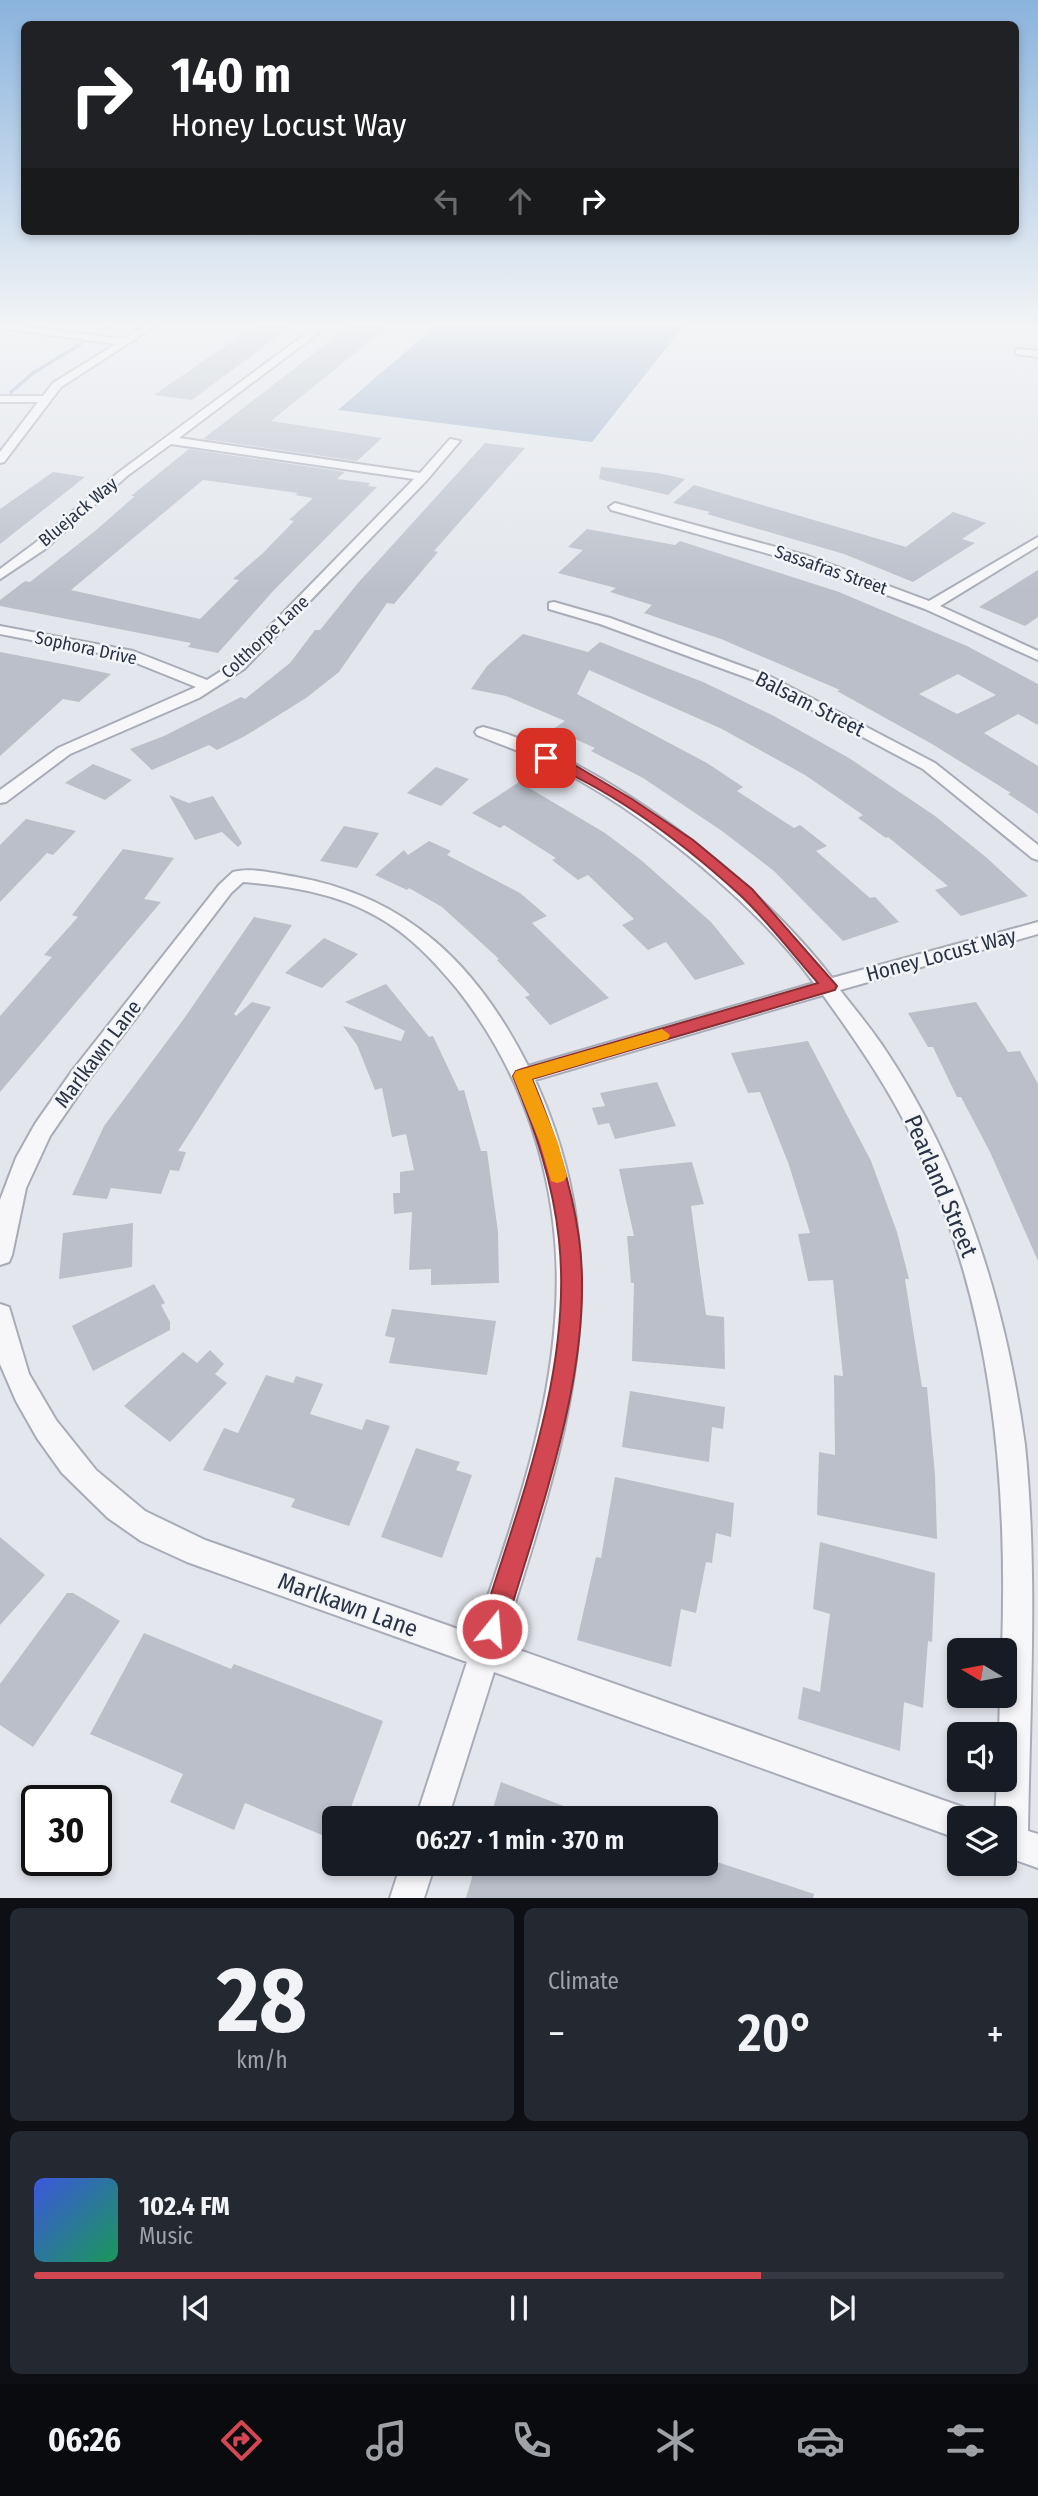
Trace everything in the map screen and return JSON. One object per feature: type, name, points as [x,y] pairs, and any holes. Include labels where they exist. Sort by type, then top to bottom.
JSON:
[{"type":"street","points":[[0,460],[35,413]]},
{"type":"street","name":"Bluejack Way","points":[[0,575],[40,546],[123,474],[205,413]]},
{"type":"street","points":[[168,440],[423,477]]},
{"type":"street","name":"Colthorpe Lane","points":[[3,792],[64,751],[210,687],[239,666],[423,477],[454,441]]},
{"type":"street","name":"Sassafras Street","points":[[615,507],[803,559],[930,606],[1038,656]]},
{"type":"street","points":[[930,606],[1038,541]]},
{"type":"street","name":"Balsam Street","points":[[554,606],[605,621],[764,679],[929,766],[1038,854]]},
{"type":"street","name":"Sophora Drive","points":[[0,630],[128,654],[210,687]]},
{"type":"street","name":"Pearland Street","points":[[483,732],[566,766],[627,802],[688,844],[746,893],[829,986],[864,1031],[920,1129],[948,1190],[973,1261],[989,1321],[1011,1444],[1016,1512],[1018,1844]]},
{"type":"street","name":"Marlkawn Lane","points":[[0,1255],[3,1223],[15,1181],[53,1113],[225,889],[239,876],[259,877],[338,894],[379,909],[399,921],[424,943],[475,998],[522,1076]]},
{"type":"street","name":"Honey Locust Way","points":[[522,1076],[1038,928]]},
{"type":"street","points":[[436,1806],[552,1432],[565,1355],[571,1293],[569,1241],[561,1191],[549,1143],[522,1076]]},
{"type":"street","name":"Marlkawn Lane","points":[[0,1315],[9,1353],[24,1391],[66,1456],[100,1494],[137,1522],[177,1542],[947,1818]]},
{"type":"street","points":[[407,1898],[414,1876]]},
{"type":"water","points":[[358,413],[615,413],[592,442]]},
{"type":"building","points":[[237,413],[281,413],[271,421],[382,438],[357,461],[203,439]]},
{"type":"building","points":[[485,443],[525,448],[434,551],[438,552],[394,604],[387,603],[339,672],[306,698],[217,750],[209,745],[152,770],[130,749],[164,736],[241,697],[245,699],[290,663],[315,630],[320,630],[358,583]]},
{"type":"building","points":[[189,449],[345,472],[337,479],[370,483],[368,486],[377,487],[274,590],[218,653],[188,647],[191,643],[0,606],[0,600],[25,581],[30,582],[95,531],[135,496],[131,496]],"holes":[[[203,480],[298,493],[295,495],[313,498],[289,520],[294,521],[263,553],[233,579],[239,580],[200,619],[71,590]]]},
{"type":"building","points":[[601,467],[658,473],[685,479],[668,495],[599,479]]},
{"type":"building","points":[[53,472],[85,477],[0,544],[0,509]]},
{"type":"building","points":[[694,485],[906,547],[953,512],[986,523],[962,539],[975,543],[913,582],[844,554],[673,503]]},
{"type":"building","points":[[587,529],[675,545],[680,541],[839,592],[967,646],[1038,684],[1038,725],[1018,714],[984,733],[1038,766],[1038,814],[1008,794],[1011,793],[932,744],[837,691],[840,690],[721,639],[644,613],[652,605],[610,592],[616,588],[558,573],[583,550],[568,547]],"holes":[[[958,674],[996,695],[957,714],[919,694]]]},
{"type":"building","points":[[1038,570],[1038,617],[1025,626],[979,607]]},
{"type":"building","points":[[523,634],[588,652],[600,642],[703,682],[772,715],[849,758],[935,816],[1028,896],[961,916],[935,890],[948,886],[888,837],[858,818],[863,815],[805,775],[722,729],[589,670],[577,694],[707,763],[743,787],[737,791],[794,828],[800,825],[827,846],[816,851],[870,898],[875,897],[899,922],[843,941],[774,871],[722,831],[643,778],[591,751],[595,748],[553,729],[565,721],[506,696],[471,689],[487,666]]},
{"type":"building","points":[[0,652],[111,674],[79,702],[63,699],[0,756]]},
{"type":"building","points":[[93,764],[132,780],[105,800],[65,783]]},
{"type":"building","points":[[436,767],[469,779],[441,806],[407,793]]},
{"type":"building","points":[[519,782],[605,833],[641,860],[711,922],[745,964],[695,980],[666,942],[648,950],[622,925],[634,919],[588,875],[578,880],[552,860],[556,858],[504,825],[500,828],[472,813]]},
{"type":"building","points":[[169,795],[191,804],[189,803],[213,796],[242,843],[238,847],[222,832],[195,840]]},
{"type":"building","points":[[26,819],[76,831],[53,855],[47,853],[0,902],[0,845]]},
{"type":"building","points":[[344,826],[379,833],[357,868],[320,861]]},
{"type":"building","points":[[429,841],[451,851],[447,855],[520,893],[547,916],[532,923],[609,998],[550,1025],[525,997],[530,995],[497,960],[499,959],[442,907],[409,888],[407,890],[375,875],[404,850],[408,855]]},
{"type":"building","points":[[123,849],[174,858],[144,899],[161,902],[0,1092],[0,1016],[52,957],[44,955],[78,917],[72,915]]},
{"type":"building","points":[[254,917],[292,925],[234,1014],[236,1016],[252,1002],[271,1007],[178,1151],[186,1152],[179,1171],[170,1170],[161,1194],[111,1188],[107,1199],[72,1195],[104,1126],[183,1020]]},
{"type":"building","points":[[324,938],[358,954],[322,988],[285,973]]},
{"type":"building","points":[[386,984],[429,1037],[433,1036],[459,1091],[464,1090],[481,1151],[487,1151],[498,1232],[499,1283],[431,1285],[431,1269],[409,1270],[412,1212],[394,1214],[393,1193],[400,1193],[400,1172],[414,1170],[406,1134],[392,1137],[382,1088],[375,1090],[357,1045],[343,1026],[401,1041],[405,1031],[345,1002]]},
{"type":"building","points":[[976,1002],[1008,1052],[1020,1051],[1038,1084],[1038,1261],[990,1152],[961,1097],[957,1097],[933,1047],[928,1047],[908,1013]]},
{"type":"building","points":[[808,1041],[871,1161],[897,1232],[909,1279],[905,1279],[922,1387],[927,1387],[935,1475],[937,1539],[817,1515],[819,1452],[835,1455],[834,1375],[843,1376],[833,1280],[808,1281],[798,1234],[810,1233],[789,1165],[760,1092],[748,1093],[731,1053]]},
{"type":"building","points":[[657,1082],[676,1126],[615,1139],[609,1123],[598,1125],[592,1108],[605,1106],[600,1093]]},
{"type":"building","points":[[692,1162],[704,1204],[691,1206],[706,1315],[724,1317],[725,1369],[632,1361],[634,1283],[631,1283],[627,1236],[634,1236],[619,1169]]},
{"type":"building","points":[[133,1223],[132,1267],[59,1279],[63,1233]]},
{"type":"building","points":[[154,1284],[165,1303],[161,1305],[170,1322],[170,1330],[93,1371],[72,1326]]},
{"type":"building","points":[[392,1309],[496,1321],[487,1375],[389,1363],[395,1338],[385,1336]]},
{"type":"building","points":[[210,1350],[224,1364],[215,1374],[227,1383],[170,1442],[124,1406],[183,1352],[197,1363]]},
{"type":"building","points":[[266,1375],[293,1383],[296,1376],[323,1384],[310,1414],[362,1430],[366,1419],[390,1426],[349,1526],[291,1507],[295,1499],[203,1470],[224,1428],[238,1433]]},
{"type":"building","points":[[630,1391],[725,1407],[723,1429],[712,1427],[709,1462],[622,1447]]},
{"type":"building","points":[[416,1448],[460,1462],[456,1470],[472,1475],[442,1558],[381,1537]]},
{"type":"building","points":[[615,1477],[734,1503],[731,1537],[716,1533],[712,1563],[706,1562],[696,1613],[681,1609],[671,1667],[577,1640],[596,1557],[601,1558]]},
{"type":"building","points":[[0,1537],[45,1575],[0,1625]]},
{"type":"building","points":[[820,1542],[935,1573],[932,1642],[928,1641],[923,1708],[904,1702],[900,1751],[798,1719],[803,1687],[820,1692],[830,1614],[813,1609]]},
{"type":"building","points":[[67,1593],[73,1593],[120,1621],[33,1747],[0,1725],[0,1684]]},
{"type":"building","points":[[144,1633],[231,1669],[234,1664],[383,1721],[351,1806],[322,1806],[322,1835],[245,1803],[234,1830],[170,1802],[183,1774],[90,1734]]},
{"type":"building","points":[[501,1782],[563,1806],[494,1806]]},
{"type":"building","points":[[718,1862],[814,1894],[813,1898],[466,1898],[472,1876],[718,1876]]},
{"type":"slow traffic","points":[[557,1176],[549,1143],[522,1076],[662,1035]]},
{"type":"route","points":[[492,1629],[552,1432],[565,1355],[571,1293],[569,1241],[561,1191],[549,1143],[522,1076],[829,986],[746,893],[688,844],[627,802],[566,766],[546,758]]}]
